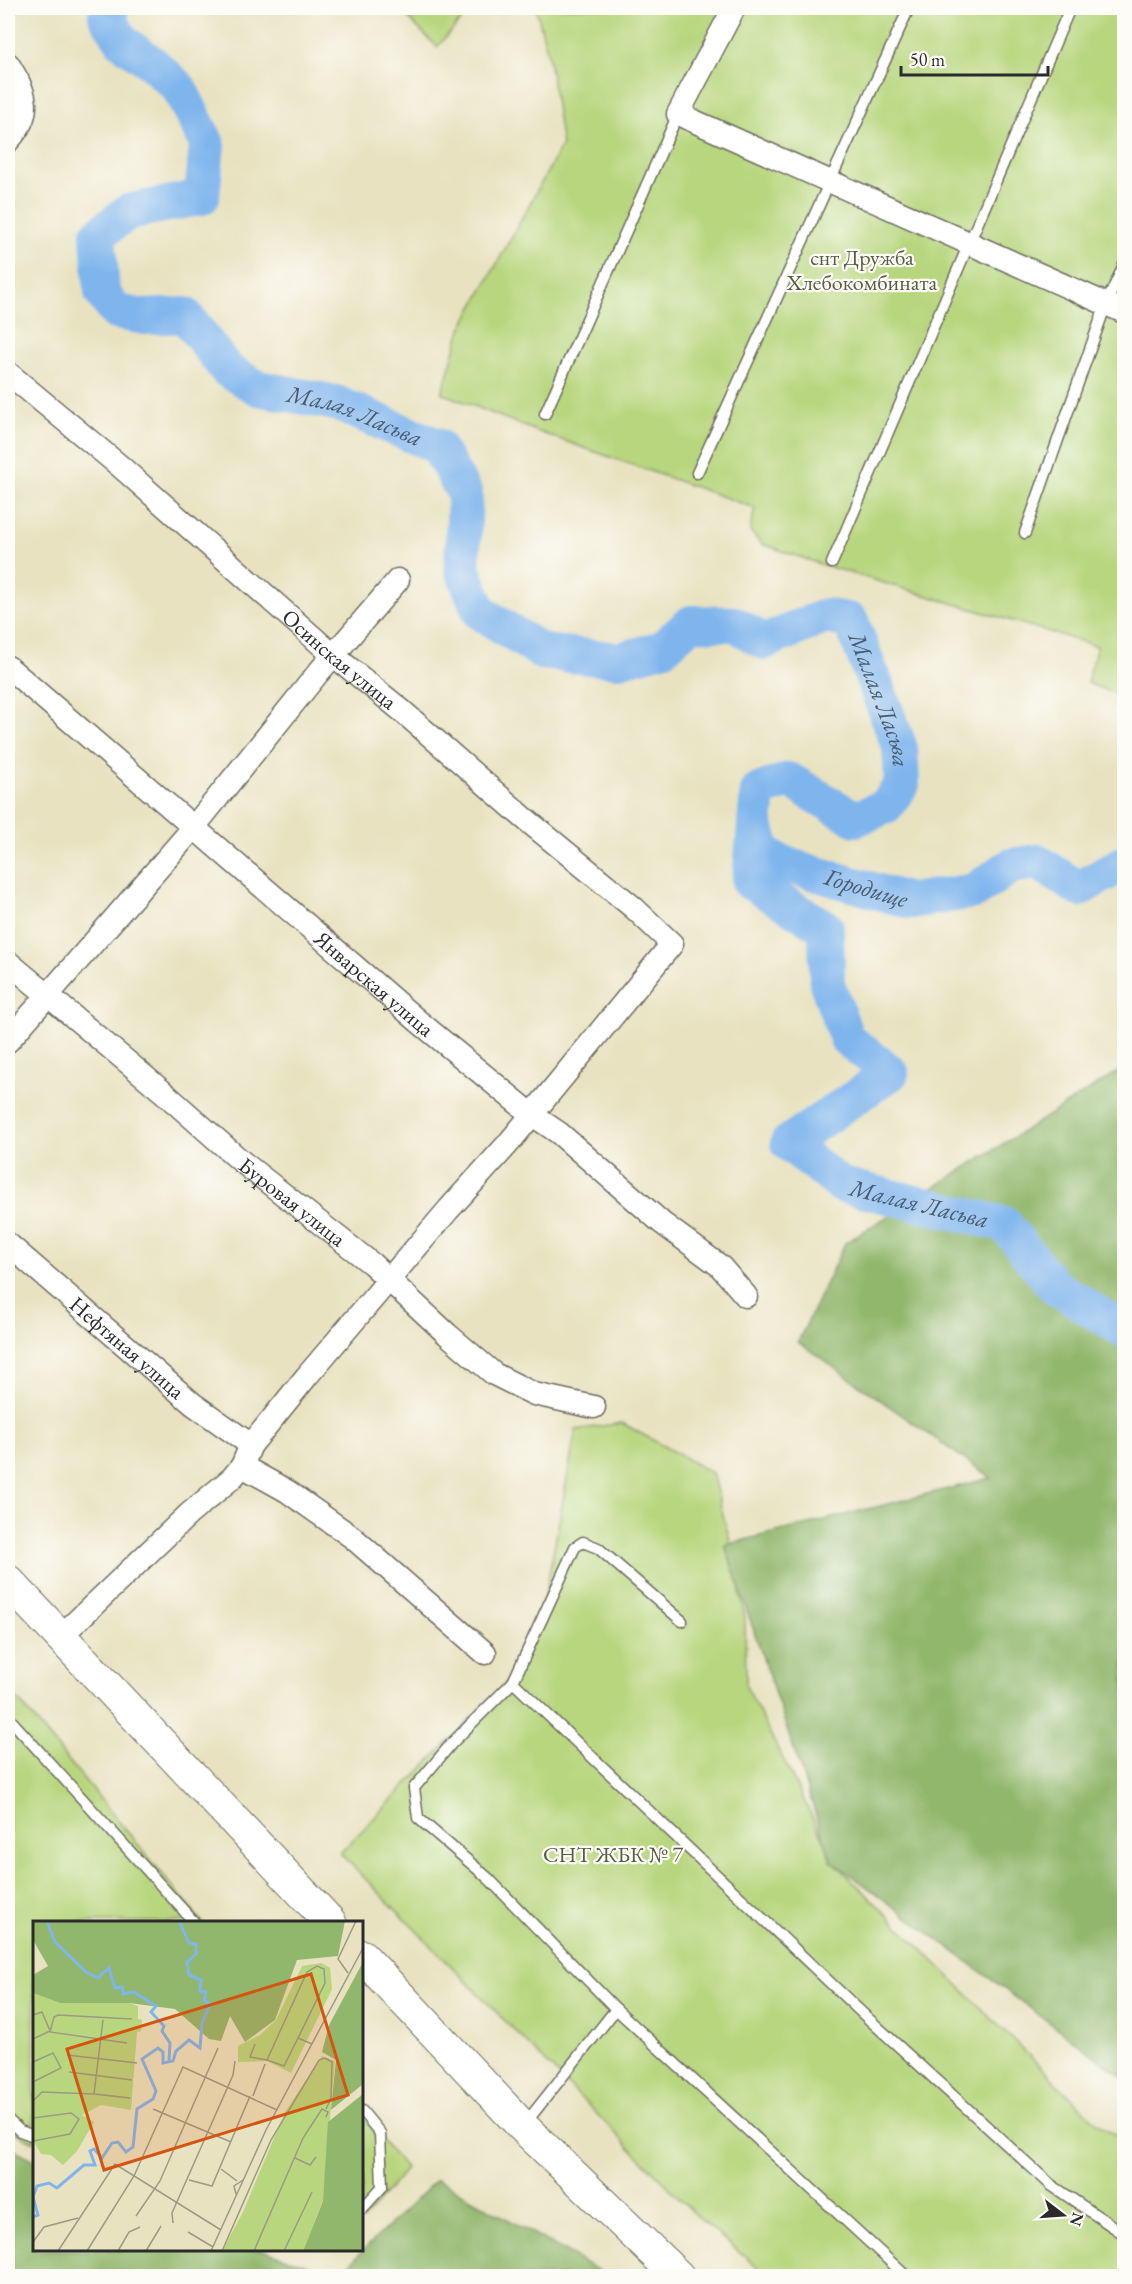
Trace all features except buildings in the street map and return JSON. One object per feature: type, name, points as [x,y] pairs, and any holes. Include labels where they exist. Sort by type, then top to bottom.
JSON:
[{"type":"main road","points":[[8,1581],[328,1921]]},
{"type":"main road","points":[[363,1957],[523,2127],[678,2277]]},
{"type":"street","points":[[734,8],[678,114],[1115,308]]},
{"type":"street","points":[[8,64],[25,97],[22,124],[8,141]]},
{"type":"street","name":"Осинская улица","points":[[8,374],[121,467],[333,655],[385,696],[523,817],[634,908],[672,944],[531,1114]]},
{"type":"street","points":[[8,1041],[194,827],[333,655],[398,580]]},
{"type":"street","name":"Январская улица","points":[[8,667],[418,1021],[531,1114],[585,1155],[662,1223],[720,1266],[746,1296]]},
{"type":"street","name":"Буровая улица","points":[[8,962],[241,1161],[372,1264],[494,1374],[534,1394],[594,1407]]},
{"type":"street","points":[[62,1636],[189,1514],[232,1478],[246,1456],[389,1281],[531,1114]]},
{"type":"street","name":"Нефтяная улица","points":[[8,1244],[193,1404],[246,1456],[287,1491],[352,1537],[486,1653]]},
{"type":"lane","points":[[697,474],[909,8]]},
{"type":"lane","points":[[832,563],[1070,8]]},
{"type":"lane","points":[[545,414],[678,114]]},
{"type":"lane","points":[[1025,533],[1115,308],[1125,265]]},
{"type":"lane","points":[[682,1622],[598,1548],[583,1542],[575,1547],[513,1682],[452,1743],[414,1788],[418,1818],[488,1878],[616,2009],[906,2277]]},
{"type":"lane","points":[[513,1682],[861,2012],[1042,2177],[1125,2234]]},
{"type":"lane","points":[[8,1717],[192,1921]]},
{"type":"lane","points":[[523,2127],[616,2009]]},
{"type":"lane","points":[[363,2112],[380,2133],[382,2187],[363,2208]]},
{"type":"lane","points":[[8,2120],[20,2131],[33,2136]]},
{"type":"green space","points":[[398,8],[472,8],[437,47]]},
{"type":"green space","name":"снт Дружба Хлебокомбината","points":[[536,8],[1124,8],[1124,697],[1087,683],[1097,646],[820,564],[762,544],[750,531],[755,508],[536,431],[442,393],[461,329],[562,145],[549,59]]},
{"type":"green space","points":[[1124,1068],[1124,2078],[831,1860],[725,1545],[991,1478],[798,1342],[845,1243]]},
{"type":"green space","name":"СНТ ЖБК № 7","points":[[622,1423],[712,1473],[730,1541],[745,1618],[746,1686],[836,1864],[1097,2123],[1124,2141],[1124,2276],[769,2276],[703,2222],[340,1853],[510,1679],[543,1607],[576,1430]]},
{"type":"green space","points":[[8,1692],[20,1702],[201,1921],[33,1921],[33,2141],[8,2128]]},
{"type":"green space","points":[[363,2117],[406,2169],[363,2220]]},
{"type":"green space","points":[[8,2146],[33,2159],[33,2251],[266,2251],[338,2275],[437,2179],[608,2276],[8,2276]]},
{"type":"waterway","name":"Малая Ласьва","points":[[112,8],[106,16],[123,42],[152,63],[179,88],[207,144],[202,197],[128,212],[98,235],[102,293],[116,312],[145,317],[185,315],[227,370],[258,388],[336,403],[437,446],[465,494],[462,568],[480,612],[542,652],[619,660],[663,648],[691,623],[735,624],[764,642],[826,616],[851,621],[900,748],[902,784],[886,806],[856,819],[789,780],[758,791],[750,882],[826,928],[827,983],[847,1039],[891,1073],[788,1143],[841,1185],[1004,1224],[1054,1286],[1124,1330]]},
{"type":"waterway","name":"Городище","points":[[755,823],[765,855],[790,866],[910,901],[974,891],[1011,866],[1038,862],[1079,889],[1124,863]]}]
